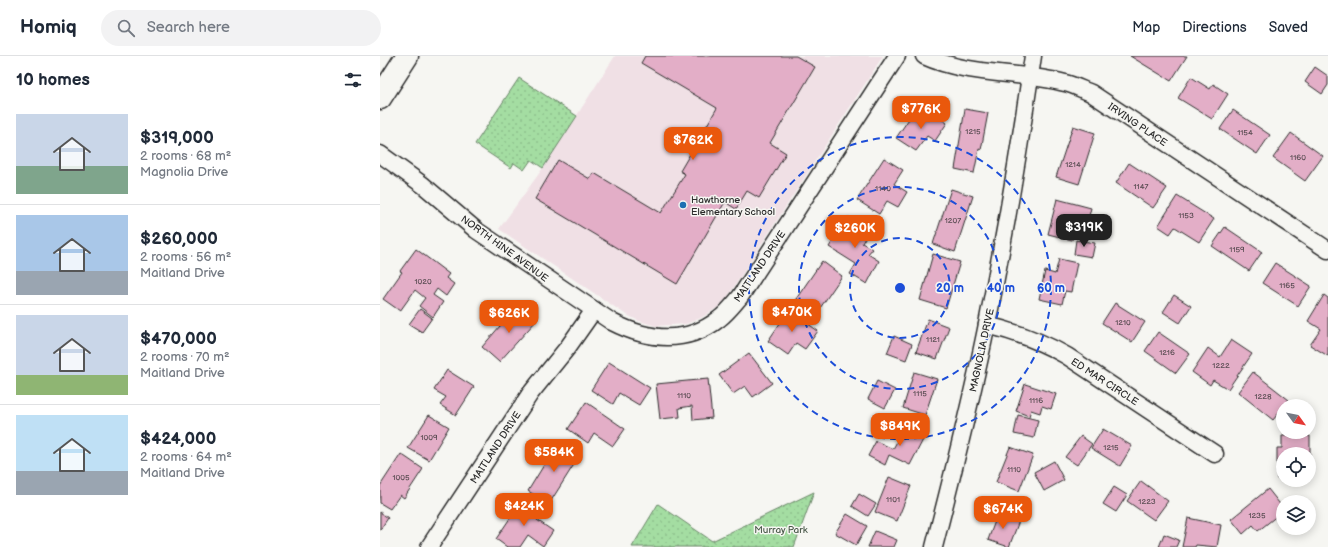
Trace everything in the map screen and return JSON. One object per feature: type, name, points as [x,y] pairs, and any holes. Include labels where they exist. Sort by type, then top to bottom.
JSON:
[{"type":"street","points":[[380,98],[407,56]]},
{"type":"street","name":"MAITLAND DRIVE","points":[[429,547],[530,394],[568,347],[594,310],[629,330],[651,337],[674,337],[693,333],[719,319],[740,297],[897,56]]},
{"type":"street","name":"IRVING PLACE","points":[[924,56],[939,63],[961,68],[1066,83],[1091,93],[1328,250]]},
{"type":"street","name":"MAGNOLIA DRIVE","points":[[934,547],[962,438],[987,325],[1014,185],[1033,56]]},
{"type":"street","name":"NORTH HINE AVENUE","points":[[380,154],[423,185],[476,230],[594,310]]},
{"type":"street","name":"ED MAR CIRCLE","points":[[987,325],[1016,332],[1035,339],[1067,356],[1214,454]]},
{"type":"shaded area","points":[[615,56],[883,56],[727,298],[717,308],[701,318],[686,324],[656,326],[639,321],[625,314],[499,229],[543,168]]},
{"type":"green space","points":[[519,78],[577,116],[543,168],[531,160],[524,170],[514,163],[511,168],[475,144]]},
{"type":"green space","name":"Murray Park","points":[[814,492],[794,547],[632,547],[658,504],[712,541]]},
{"type":"building","points":[[645,56],[796,56],[815,67],[770,143],[786,153],[759,198],[747,191],[736,209],[725,202],[677,284],[535,199],[558,160],[590,179],[594,173],[661,213],[685,174],[680,171],[717,108],[641,63]]},
{"type":"building","points":[[1130,56],[1187,56],[1171,81]]},
{"type":"building","points":[[1315,67],[1328,76],[1328,85],[1322,94],[1305,82]]},
{"type":"building","points":[[1191,77],[1210,89],[1213,84],[1228,94],[1212,119],[1178,98]]},
{"type":"building","points":[[965,109],[988,113],[981,150],[979,149],[974,173],[955,169]]},
{"type":"building","points":[[915,110],[929,120],[934,114],[947,123],[935,141],[927,136],[916,151],[896,138]]},
{"type":"building","points":[[1233,110],[1270,135],[1257,154],[1220,129]]},
{"type":"building","points":[[1073,126],[1095,133],[1079,184],[1056,177]]},
{"type":"building","points":[[1291,133],[1323,156],[1305,181],[1273,158]]},
{"type":"building","points":[[884,158],[903,170],[894,184],[907,192],[898,207],[887,201],[879,214],[857,200]]},
{"type":"building","points":[[1129,163],[1167,188],[1153,208],[1116,183]]},
{"type":"building","points":[[951,189],[973,196],[955,252],[933,244]]},
{"type":"building","points":[[1177,196],[1214,219],[1199,242],[1175,227],[1170,234],[1158,226]]},
{"type":"building","points":[[1057,199],[1091,208],[1087,224],[1077,221],[1072,240],[1048,234]]},
{"type":"building","points":[[848,217],[870,230],[862,243],[872,249],[868,254],[879,261],[867,284],[850,274],[856,264],[829,247]]},
{"type":"building","points":[[1225,227],[1262,252],[1249,271],[1212,246]]},
{"type":"building","points":[[1076,240],[1095,243],[1092,257],[1074,254]]},
{"type":"building","points":[[416,249],[449,274],[446,278],[454,284],[446,296],[437,289],[433,295],[443,302],[433,317],[419,306],[425,298],[415,290],[400,311],[383,299],[402,272],[400,271]]},
{"type":"building","points":[[933,254],[960,262],[946,308],[920,300]]},
{"type":"building","points":[[1059,259],[1077,263],[1071,292],[1065,291],[1062,304],[1039,299],[1045,271],[1055,274]]},
{"type":"building","points":[[822,261],[842,276],[816,314],[796,299]]},
{"type":"building","points":[[1275,263],[1311,286],[1298,306],[1262,283]]},
{"type":"building","points":[[1174,295],[1191,306],[1180,323],[1163,312]]},
{"type":"building","points":[[1324,295],[1328,298],[1328,356],[1310,345],[1321,329],[1308,321]]},
{"type":"building","points":[[1115,303],[1145,322],[1132,342],[1102,323]]},
{"type":"building","points":[[518,305],[536,321],[499,362],[482,347]]},
{"type":"building","points":[[420,309],[432,318],[422,332],[409,324]]},
{"type":"building","points":[[789,310],[818,331],[805,349],[796,343],[788,355],[768,341]]},
{"type":"building","points":[[928,319],[949,327],[937,359],[916,352]]},
{"type":"building","points":[[1158,332],[1190,354],[1176,373],[1145,351]]},
{"type":"building","points":[[894,336],[912,344],[906,360],[887,353]]},
{"type":"building","points":[[1231,340],[1252,354],[1228,389],[1213,380],[1210,385],[1192,372],[1208,348],[1220,357]]},
{"type":"building","points":[[749,353],[772,383],[753,397],[745,386],[733,394],[719,375]]},
{"type":"building","points":[[609,362],[650,388],[639,405],[619,393],[613,404],[591,390]]},
{"type":"building","points":[[447,370],[474,387],[456,415],[440,405],[446,397],[434,390]]},
{"type":"building","points":[[914,372],[937,379],[925,415],[903,408]]},
{"type":"building","points":[[1253,372],[1288,399],[1276,399],[1276,416],[1273,420],[1238,392]]},
{"type":"building","points":[[708,379],[712,418],[693,420],[692,406],[679,408],[680,417],[660,419],[656,384]]},
{"type":"building","points":[[877,381],[895,390],[885,408],[868,399]]},
{"type":"building","points":[[1025,384],[1056,394],[1051,409],[1042,406],[1040,413],[1031,410],[1029,416],[1016,411]]},
{"type":"building","points":[[586,402],[625,429],[613,446],[594,433],[588,443],[568,429]]},
{"type":"building","points":[[429,415],[449,427],[429,460],[408,448]]},
{"type":"building","points":[[1018,415],[1038,420],[1034,438],[1014,434]]},
{"type":"building","points":[[906,424],[926,434],[910,465],[889,455],[885,465],[868,456],[876,441],[893,449]]},
{"type":"building","points":[[1103,429],[1132,446],[1120,466],[1091,448]]},
{"type":"building","points":[[1081,436],[1092,444],[1077,465],[1065,457]]},
{"type":"building","points":[[1282,439],[1310,439],[1310,447],[1282,447]]},
{"type":"building","points":[[558,442],[580,455],[549,504],[528,491]]},
{"type":"building","points":[[1010,447],[1033,455],[1019,491],[996,482]]},
{"type":"building","points":[[401,454],[423,469],[404,498],[400,495],[390,509],[380,503],[380,486]]},
{"type":"building","points":[[1054,461],[1064,480],[1044,491],[1034,472]]},
{"type":"building","points":[[889,477],[911,486],[897,521],[875,512]]},
{"type":"building","points":[[1141,481],[1168,501],[1154,520],[1127,501]]},
{"type":"building","points":[[1114,487],[1127,495],[1116,512],[1103,504]]},
{"type":"building","points":[[1268,489],[1276,499],[1276,517],[1258,531],[1253,525],[1243,534],[1231,519]]},
{"type":"building","points":[[859,494],[876,504],[868,516],[852,506]]},
{"type":"building","points":[[523,499],[543,512],[537,520],[553,531],[543,546],[528,535],[520,547],[507,547],[496,539]]},
{"type":"building","points":[[380,512],[388,518],[380,530]]},
{"type":"building","points":[[998,513],[1019,521],[1009,547],[988,540]]},
{"type":"building","points":[[847,514],[867,526],[856,545],[835,533]]},
{"type":"building","points":[[1188,518],[1221,525],[1217,547],[1196,545],[1195,547],[1182,547]]},
{"type":"building","points":[[875,531],[897,540],[894,547],[868,547]]},
{"type":"building","points":[[1164,534],[1179,540],[1176,547],[1159,547]]},
{"type":"place","name":"Hawthorne Elementary School","points":[[683,205]]}]
